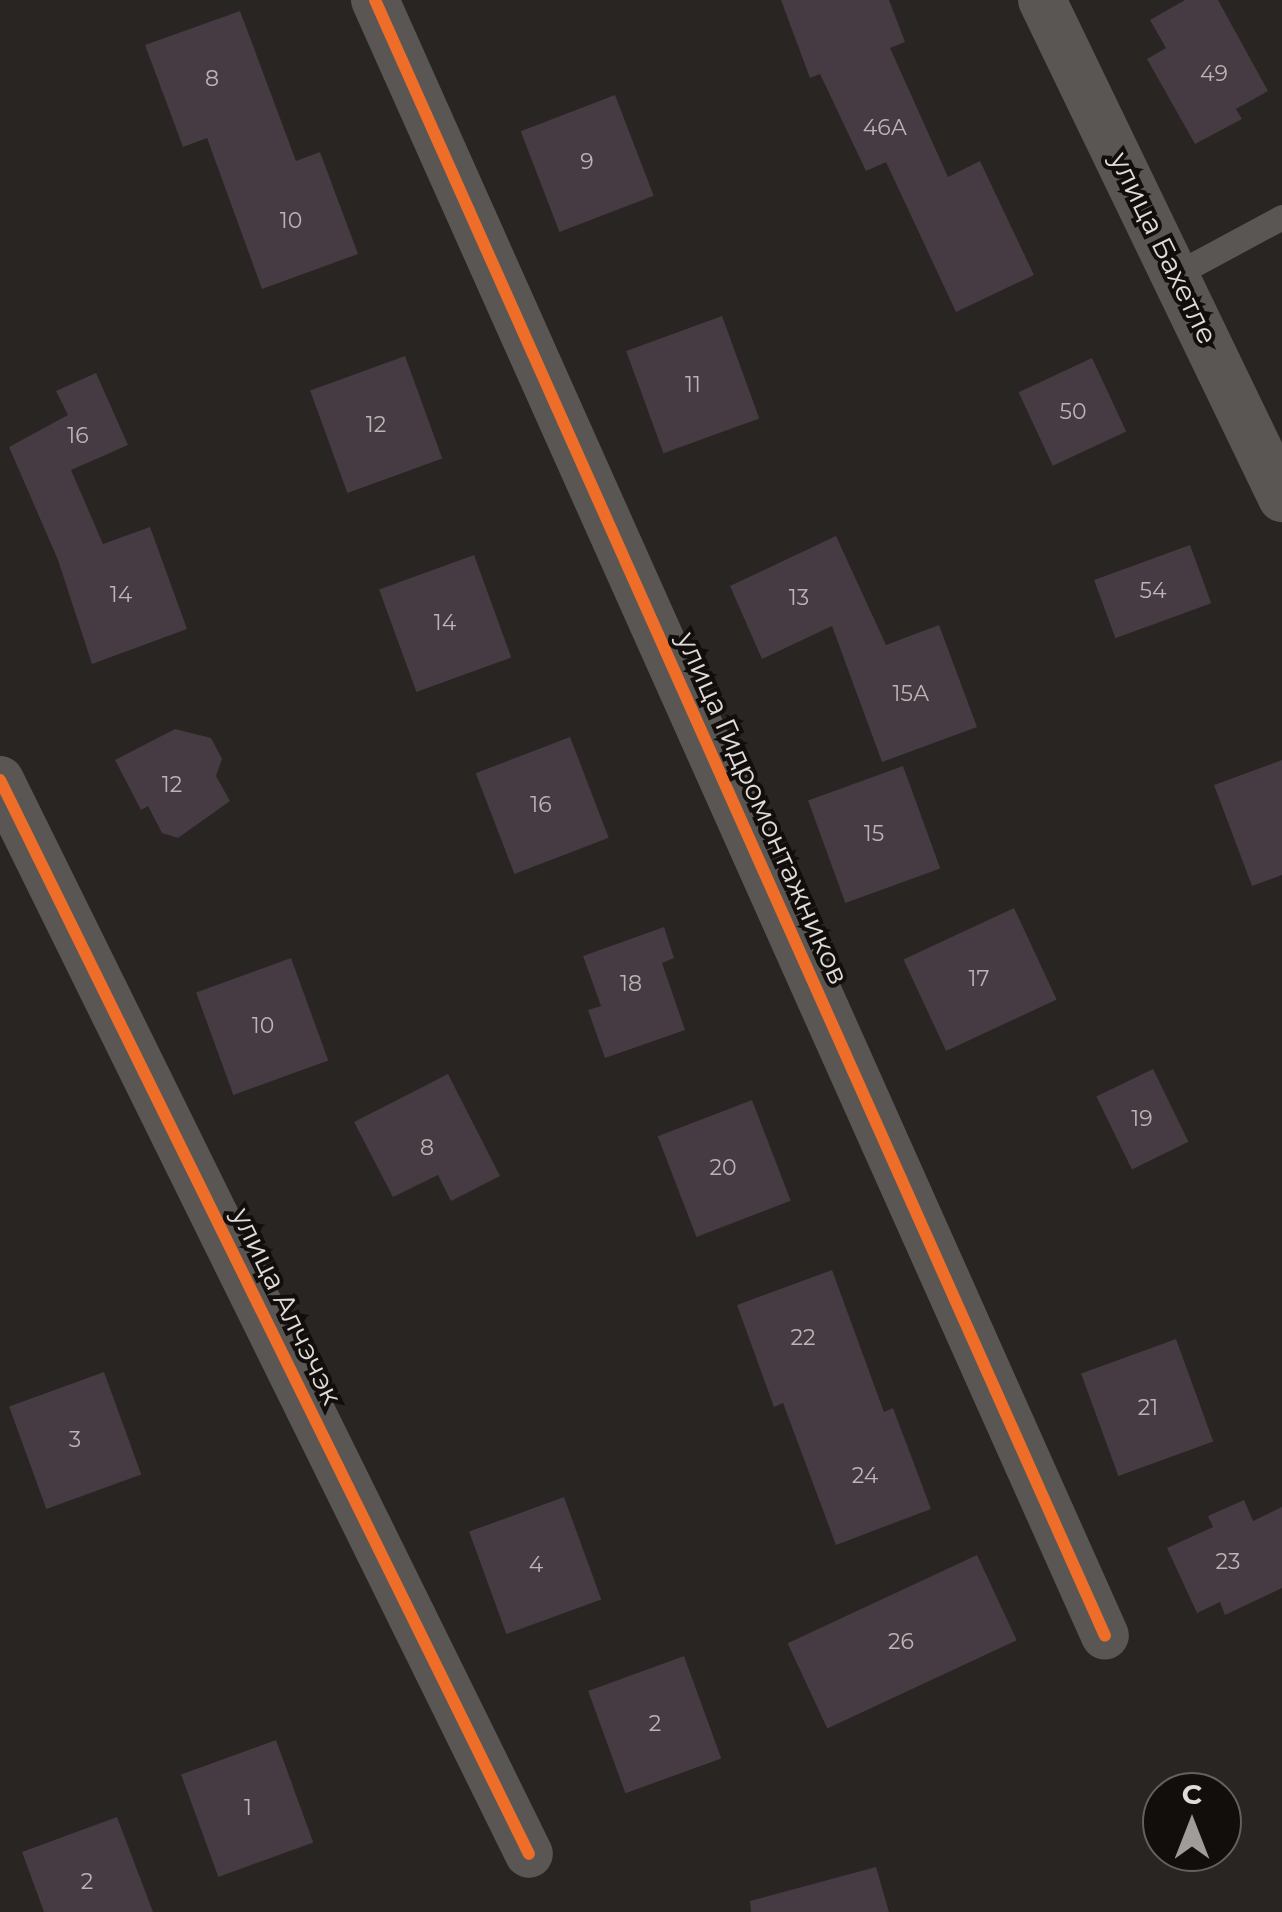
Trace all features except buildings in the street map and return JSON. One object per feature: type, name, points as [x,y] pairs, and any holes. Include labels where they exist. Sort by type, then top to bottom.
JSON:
[{"type":"street","name":"улица Гидромонтажников","points":[[375,0],[1105,1636]]},
{"type":"street","name":"улица Бахетле","points":[[1042,0],[1178,272],[1282,498]]},
{"type":"street","name":"улица Алчэчэк","points":[[0,780],[530,1854]]},
{"type":"lane","points":[[1178,272],[1282,217]]},
{"type":"cycle path","points":[[375,0],[1105,1636]]},
{"type":"cycle path","points":[[0,780],[529,1854]]}]
